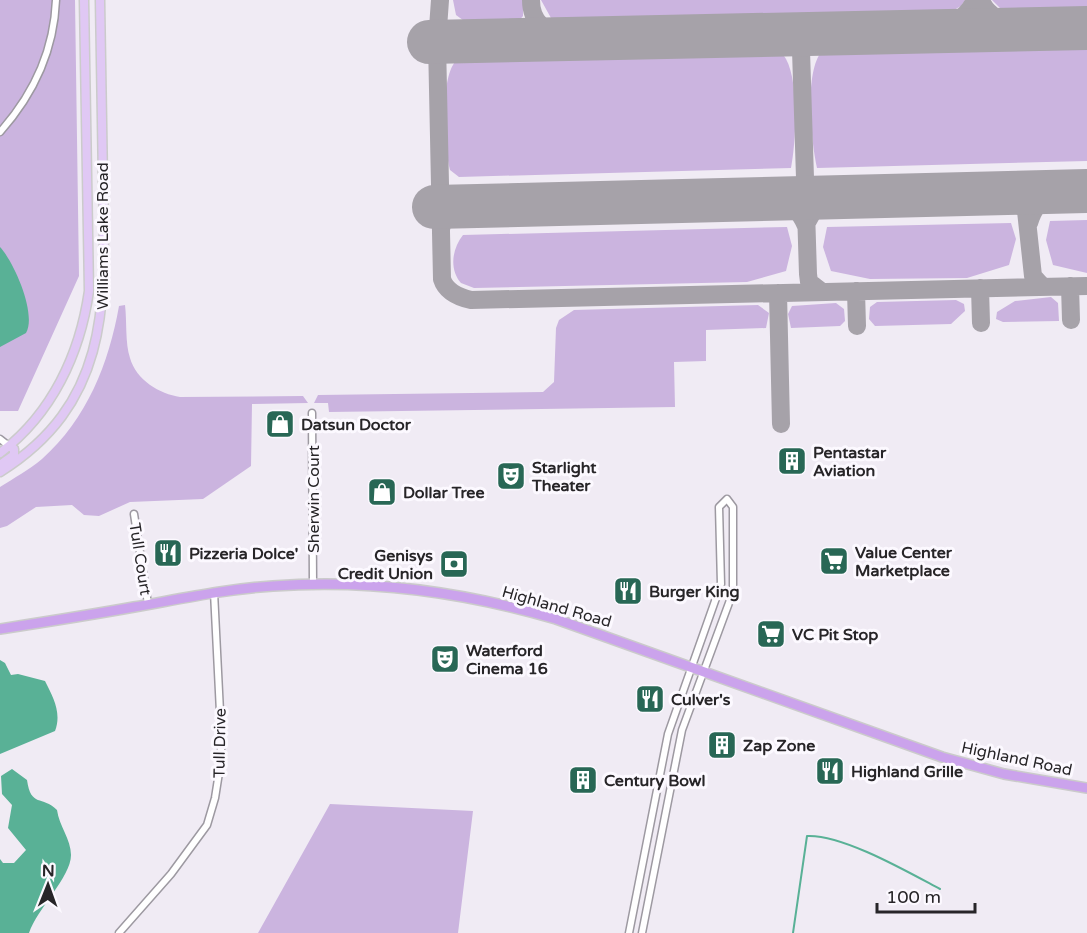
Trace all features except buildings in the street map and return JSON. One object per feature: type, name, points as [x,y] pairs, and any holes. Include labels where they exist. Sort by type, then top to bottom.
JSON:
[{"type":"highway","name":"Highland Road","points":[[0,629],[214,592],[313,584],[412,589],[504,604],[593,630],[942,757],[1004,774],[1087,788]]},
{"type":"main road","name":"Williams Lake Road","points":[[0,453],[9,446],[54,395],[85,321],[89,281],[84,0]]},
{"type":"main road","name":"Williams Lake Road","points":[[0,472],[16,462],[60,417],[79,387],[100,331],[105,270],[100,0]]},
{"type":"main road","points":[[0,465],[14,455],[14,449],[9,446]]},
{"type":"street","points":[[0,132],[21,106],[45,60],[56,0]]},
{"type":"street","name":"Sherwin Court","points":[[312,414],[313,584]]},
{"type":"street","points":[[0,439],[9,446]]},
{"type":"street","points":[[629,933],[668,734],[721,584],[719,507],[727,499],[733,507],[734,583],[681,736],[642,933]]},
{"type":"street","name":"Tull Court","points":[[134,514],[148,604]]},
{"type":"street","name":"Tull Drive","points":[[119,933],[171,874],[207,825],[215,798],[221,760],[221,732],[214,592]]},
{"type":"shaded area","points":[[0,0],[75,0],[79,276],[18,411],[0,411]]},
{"type":"shaded area","points":[[453,0],[523,0],[523,16],[516,24],[471,26],[456,15]]},
{"type":"shaded area","points":[[541,0],[965,0],[961,6],[947,14],[569,24],[551,18]]},
{"type":"shaded area","points":[[992,0],[1087,0],[1087,11],[1012,13],[1002,10]]},
{"type":"shaded area","points":[[1087,43],[1087,161],[817,168],[810,107],[813,74],[816,61],[822,51],[831,48]]},
{"type":"shaded area","points":[[772,48],[785,57],[793,82],[795,128],[791,168],[459,177],[450,170],[445,129],[446,94],[452,67],[458,59]]},
{"type":"shaded area","points":[[1087,220],[1087,273],[1053,265],[1046,240],[1050,221]]},
{"type":"shaded area","points":[[1011,223],[1016,239],[1009,265],[967,278],[870,279],[831,271],[823,247],[827,227]]},
{"type":"shaded area","points":[[787,227],[792,246],[786,271],[747,282],[474,288],[461,283],[453,265],[456,246],[463,235]]},
{"type":"shaded area","points":[[0,247],[12,264],[22,288],[29,314],[29,324],[26,333],[0,347]]},
{"type":"shaded area","points":[[1051,297],[1058,303],[1059,321],[1003,322],[996,319],[997,312],[1015,301]]},
{"type":"shaded area","points":[[956,300],[964,304],[965,311],[951,324],[875,326],[869,319],[870,307],[877,302]]},
{"type":"shaded area","points":[[836,303],[844,309],[845,321],[840,326],[791,328],[788,314],[792,306]]},
{"type":"shaded area","points":[[125,305],[128,352],[133,366],[143,379],[157,389],[180,397],[303,396],[308,403],[252,404],[251,466],[203,499],[130,502],[99,516],[84,515],[72,505],[36,507],[0,528],[0,487],[42,459],[72,426],[94,389],[109,348],[119,306]]},
{"type":"shaded area","points":[[758,305],[769,313],[766,328],[706,330],[706,361],[674,362],[675,407],[329,412],[328,403],[314,403],[318,395],[543,392],[554,382],[556,328],[559,320],[574,310]]},
{"type":"shaded area","points":[[0,660],[5,663],[11,675],[18,674],[45,681],[56,705],[58,718],[55,731],[0,754]]},
{"type":"shaded area","points":[[12,769],[27,780],[34,798],[57,810],[71,855],[66,873],[29,933],[0,933],[0,859],[3,863],[14,863],[26,850],[8,828],[12,805],[2,794],[1,776]]},
{"type":"shaded area","points":[[330,804],[473,811],[458,933],[258,933]]},
{"type":"waterway","points":[[793,933],[807,836],[821,837],[856,847],[940,889]]},
{"type":"taxiway","points":[[440,0],[437,42],[442,279],[446,287],[457,295],[471,300],[1087,286]]},
{"type":"taxiway","points":[[531,0],[534,15],[541,26],[565,39]]},
{"type":"taxiway","points":[[931,31],[957,21],[975,0]]},
{"type":"taxiway","points":[[981,0],[993,16],[1025,29]]},
{"type":"taxiway","points":[[787,34],[797,42],[801,50]]},
{"type":"taxiway","points":[[816,34],[805,41],[801,50],[808,274],[809,282],[822,292]]},
{"type":"taxiway","points":[[1029,223],[1038,204],[1055,192]]},
{"type":"taxiway","points":[[1001,193],[1014,199],[1026,211],[1033,276],[1043,287]]},
{"type":"taxiway","points":[[806,224],[815,208],[834,197]]},
{"type":"taxiway","points":[[776,199],[795,209],[806,226]]},
{"type":"taxiway","points":[[441,229],[444,218],[463,206]]},
{"type":"taxiway","points":[[1070,286],[1071,320]]},
{"type":"taxiway","points":[[980,288],[981,323]]},
{"type":"taxiway","points":[[856,291],[857,326]]},
{"type":"taxiway","points":[[778,293],[781,424]]},
{"type":"runway","points":[[429,42],[1087,28]]},
{"type":"runway","points":[[434,207],[1087,191]]},
{"type":"place","name":"Datsun Doctor","points":[[280,424]]},
{"type":"place","name":"Pentastar Aviation","points":[[792,461]]},
{"type":"place","name":"Starlight Theater","points":[[511,476]]},
{"type":"place","name":"Dollar Tree","points":[[382,492]]},
{"type":"place","name":"Pizzeria Dolce'","points":[[168,553]]},
{"type":"place","name":"Value Center Marketplace","points":[[834,561]]},
{"type":"place","name":"Genisys Credit Union","points":[[454,564]]},
{"type":"place","name":"Burger King","points":[[628,591]]},
{"type":"place","name":"VC Pit Stop","points":[[771,634]]},
{"type":"place","name":"Waterford Cinema 16","points":[[445,659]]},
{"type":"place","name":"Culver's","points":[[650,699]]},
{"type":"place","name":"Zap Zone","points":[[722,745]]},
{"type":"place","name":"Highland Grille","points":[[830,771]]},
{"type":"place","name":"Century Bowl","points":[[583,780]]}]
